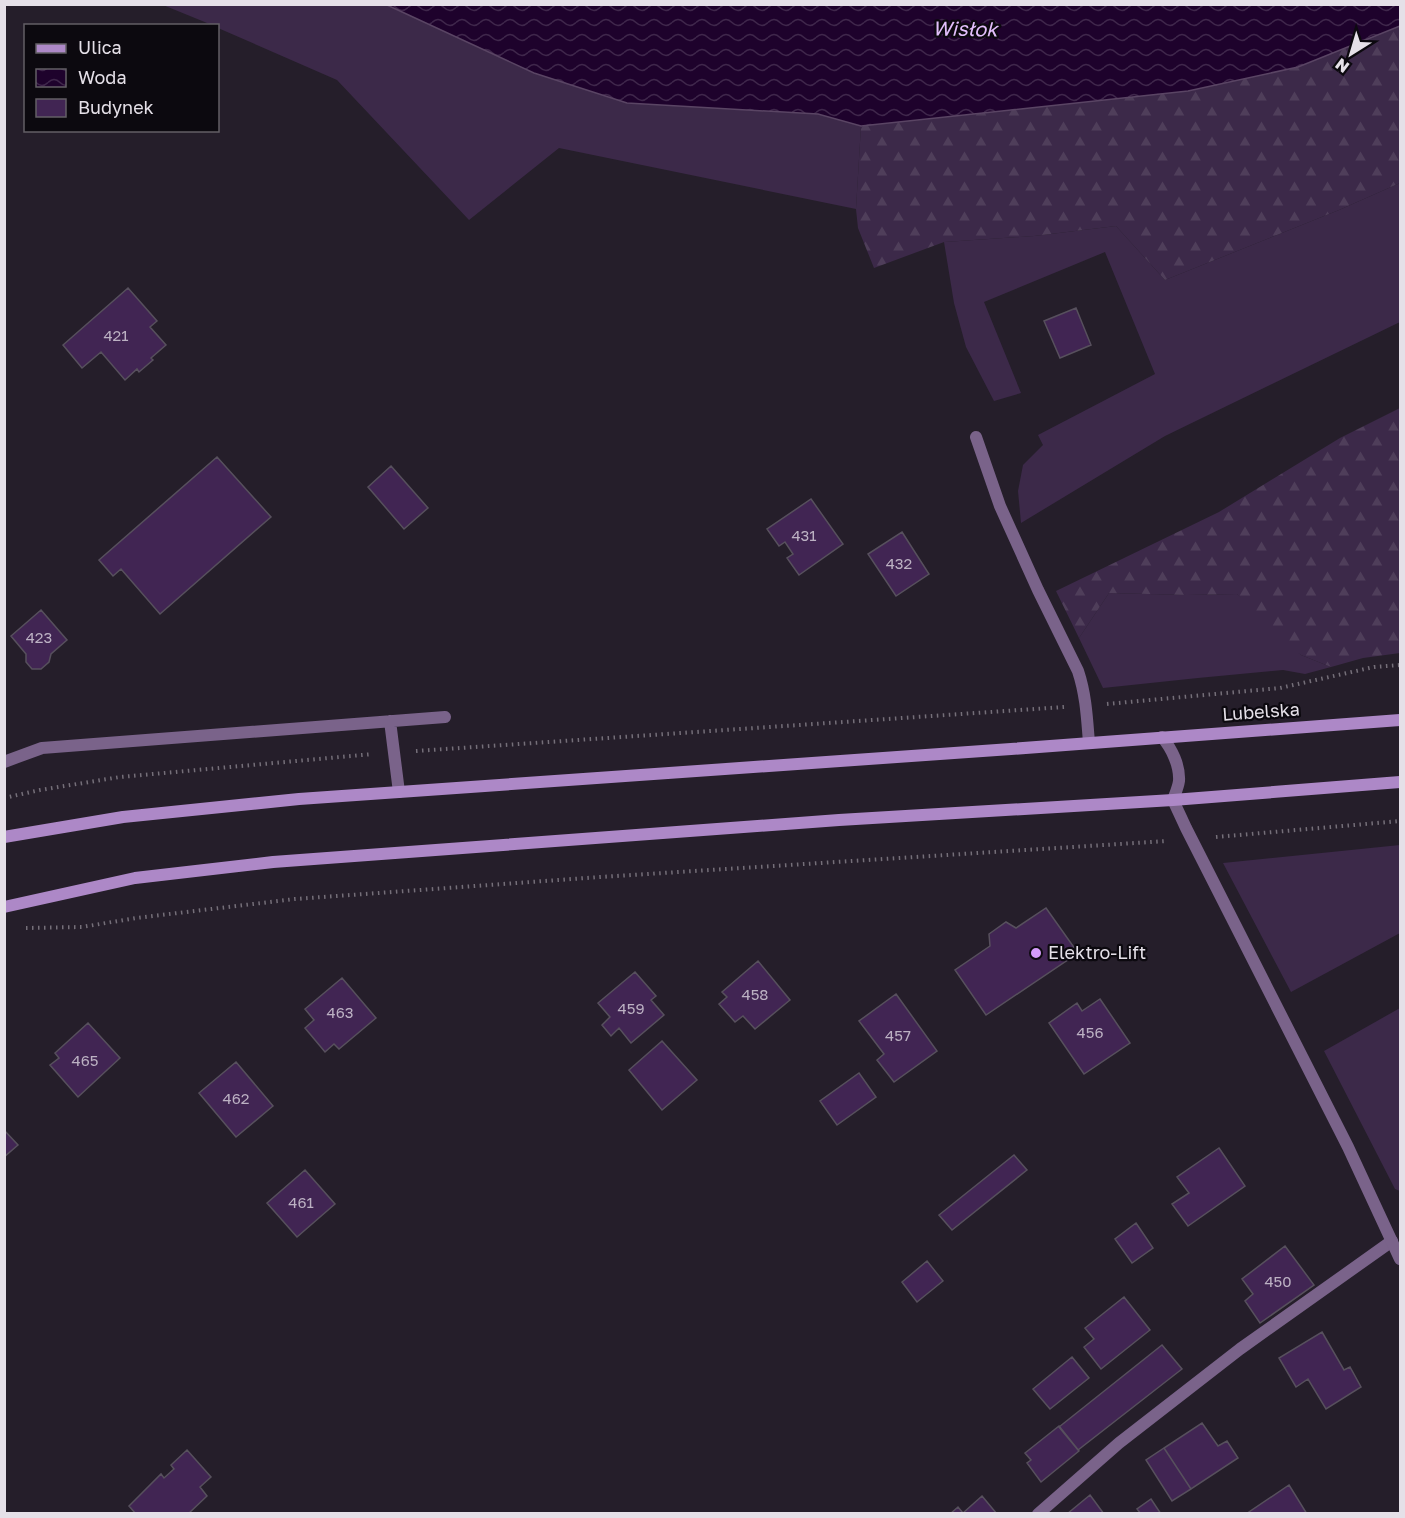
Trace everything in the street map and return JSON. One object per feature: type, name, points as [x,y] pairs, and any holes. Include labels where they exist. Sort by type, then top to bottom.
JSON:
[{"type":"main road","name":"Lubelska","points":[[4,837],[123,817],[298,799],[1401,720]]},
{"type":"main road","points":[[4,907],[135,878],[273,862],[839,820],[1173,800],[1401,782]]},
{"type":"street","points":[[976,437],[1000,506],[1078,671],[1083,685],[1089,743]]},
{"type":"street","points":[[4,762],[42,748],[445,717]]},
{"type":"street","points":[[390,721],[399,792]]},
{"type":"street","points":[[1162,737],[1170,746],[1178,774],[1179,783],[1173,800],[1348,1146],[1401,1259]]},
{"type":"street","points":[[1038,1514],[1119,1443],[1240,1349],[1392,1241]]},
{"type":"path","points":[[4,798],[120,777],[394,752],[1086,706],[1280,688],[1374,667],[1401,665]]},
{"type":"path","points":[[19,928],[82,927],[136,918],[319,897],[1118,845],[1401,820]]},
{"type":"green space","points":[[163,5],[387,5],[534,73],[627,103],[818,114],[861,126],[856,209],[559,148],[469,220],[337,80],[219,28],[219,24],[210,24]]},
{"type":"green space","points":[[1400,26],[1400,183],[1165,280],[1116,226],[1034,236],[944,242],[874,268],[858,228],[856,209],[861,126],[1188,91],[1298,67]]},
{"type":"green space","points":[[1400,183],[1400,322],[1165,436],[1021,523],[1018,491],[1023,465],[1043,445],[1038,435],[1155,374],[1105,252],[984,302],[1021,393],[994,401],[966,347],[954,303],[944,242],[1034,236],[1116,226],[1165,280]]},
{"type":"green space","points":[[1400,408],[1400,653],[1363,658],[1331,667],[1301,655],[1270,633],[1237,594],[1109,593],[1079,638],[1056,591],[1219,512],[1340,438]]},
{"type":"green space","points":[[1109,593],[1237,594],[1301,655],[1331,667],[1305,674],[1283,670],[1103,688],[1079,638]]},
{"type":"green space","points":[[1400,845],[1400,933],[1291,992],[1223,863]]},
{"type":"green space","points":[[1400,1008],[1400,1191],[1395,1189],[1324,1051]]},
{"type":"water","name":"Wisłok","points":[[1400,4],[1400,26],[1298,67],[1188,91],[861,126],[818,114],[627,103],[534,73],[387,5]]},
{"type":"building","points":[[128,288],[157,321],[150,327],[166,345],[139,372],[137,369],[125,380],[101,352],[82,368],[63,345]]},
{"type":"building","points":[[1076,308],[1091,345],[1060,358],[1044,321]]},
{"type":"building","points":[[217,457],[271,517],[160,614],[121,569],[113,576],[99,560]]},
{"type":"building","points":[[391,466],[428,508],[404,529],[368,487]]},
{"type":"building","points":[[811,499],[843,544],[799,575],[787,558],[793,554],[785,542],[779,546],[767,529]]},
{"type":"building","points":[[902,532],[929,574],[896,596],[868,554]]},
{"type":"building","points":[[41,610],[67,640],[51,654],[49,662],[41,669],[32,669],[26,662],[26,654],[11,636]]},
{"type":"building","points":[[1046,908],[1078,953],[986,1015],[955,970],[990,946],[989,934],[1006,922],[1016,928]]},
{"type":"building","points":[[758,961],[790,1000],[755,1029],[743,1016],[735,1022],[719,1004],[727,997],[722,992]]},
{"type":"building","points":[[635,972],[656,996],[651,1000],[664,1015],[631,1043],[619,1028],[611,1036],[602,1025],[610,1017],[598,1003]]},
{"type":"building","points":[[342,978],[376,1018],[339,1049],[334,1044],[325,1052],[305,1028],[314,1020],[305,1009]]},
{"type":"building","points":[[896,994],[937,1051],[894,1082],[877,1060],[884,1054],[859,1021]]},
{"type":"building","points":[[1100,999],[1130,1043],[1084,1074],[1049,1023],[1077,1003],[1082,1011]]},
{"type":"building","points":[[88,1023],[120,1058],[78,1097],[50,1065],[59,1058],[55,1053]]},
{"type":"building","points":[[662,1041],[697,1080],[662,1110],[629,1070]]},
{"type":"building","points":[[236,1062],[273,1106],[236,1137],[199,1093]]},
{"type":"building","points":[[859,1073],[876,1097],[837,1125],[820,1101]]},
{"type":"building","points":[[4,1130],[18,1145],[4,1157]]},
{"type":"building","points":[[1219,1148],[1245,1186],[1188,1226],[1172,1204],[1189,1193],[1177,1177]]},
{"type":"building","points":[[1014,1155],[1027,1170],[952,1230],[939,1215]]},
{"type":"building","points":[[305,1170],[335,1204],[297,1237],[267,1203]]},
{"type":"building","points":[[1136,1223],[1153,1248],[1132,1263],[1115,1239]]},
{"type":"building","points":[[1285,1246],[1314,1285],[1260,1323],[1245,1301],[1253,1294],[1242,1279]]},
{"type":"building","points":[[927,1261],[943,1281],[917,1302],[902,1282]]},
{"type":"building","points":[[1124,1297],[1150,1330],[1101,1369],[1084,1347],[1094,1339],[1085,1328]]},
{"type":"building","points":[[1322,1332],[1344,1370],[1350,1367],[1361,1387],[1326,1409],[1308,1379],[1296,1387],[1279,1358]]},
{"type":"building","points":[[1162,1345],[1182,1369],[1078,1450],[1059,1427]]},
{"type":"building","points":[[1072,1357],[1089,1378],[1050,1409],[1033,1389]]},
{"type":"building","points":[[1202,1423],[1218,1446],[1227,1441],[1238,1458],[1191,1489],[1164,1448]]},
{"type":"building","points":[[1059,1426],[1079,1451],[1041,1482],[1027,1463],[1031,1460],[1025,1453]]},
{"type":"building","points":[[1164,1448],[1191,1489],[1172,1501],[1146,1460]]},
{"type":"building","points":[[187,1450],[211,1477],[200,1487],[207,1496],[188,1514],[136,1514],[129,1506],[161,1474],[164,1478],[174,1469],[171,1465]]},
{"type":"building","points":[[1289,1485],[1307,1514],[1246,1514]]},
{"type":"building","points":[[1090,1495],[1104,1514],[1067,1514]]},
{"type":"building","points":[[982,1496],[997,1514],[950,1514],[958,1507],[963,1513]]},
{"type":"building","points":[[1151,1499],[1161,1514],[1141,1514],[1137,1509]]},
{"type":"place","name":"Elektro-Lift","points":[[1036,953]]}]
